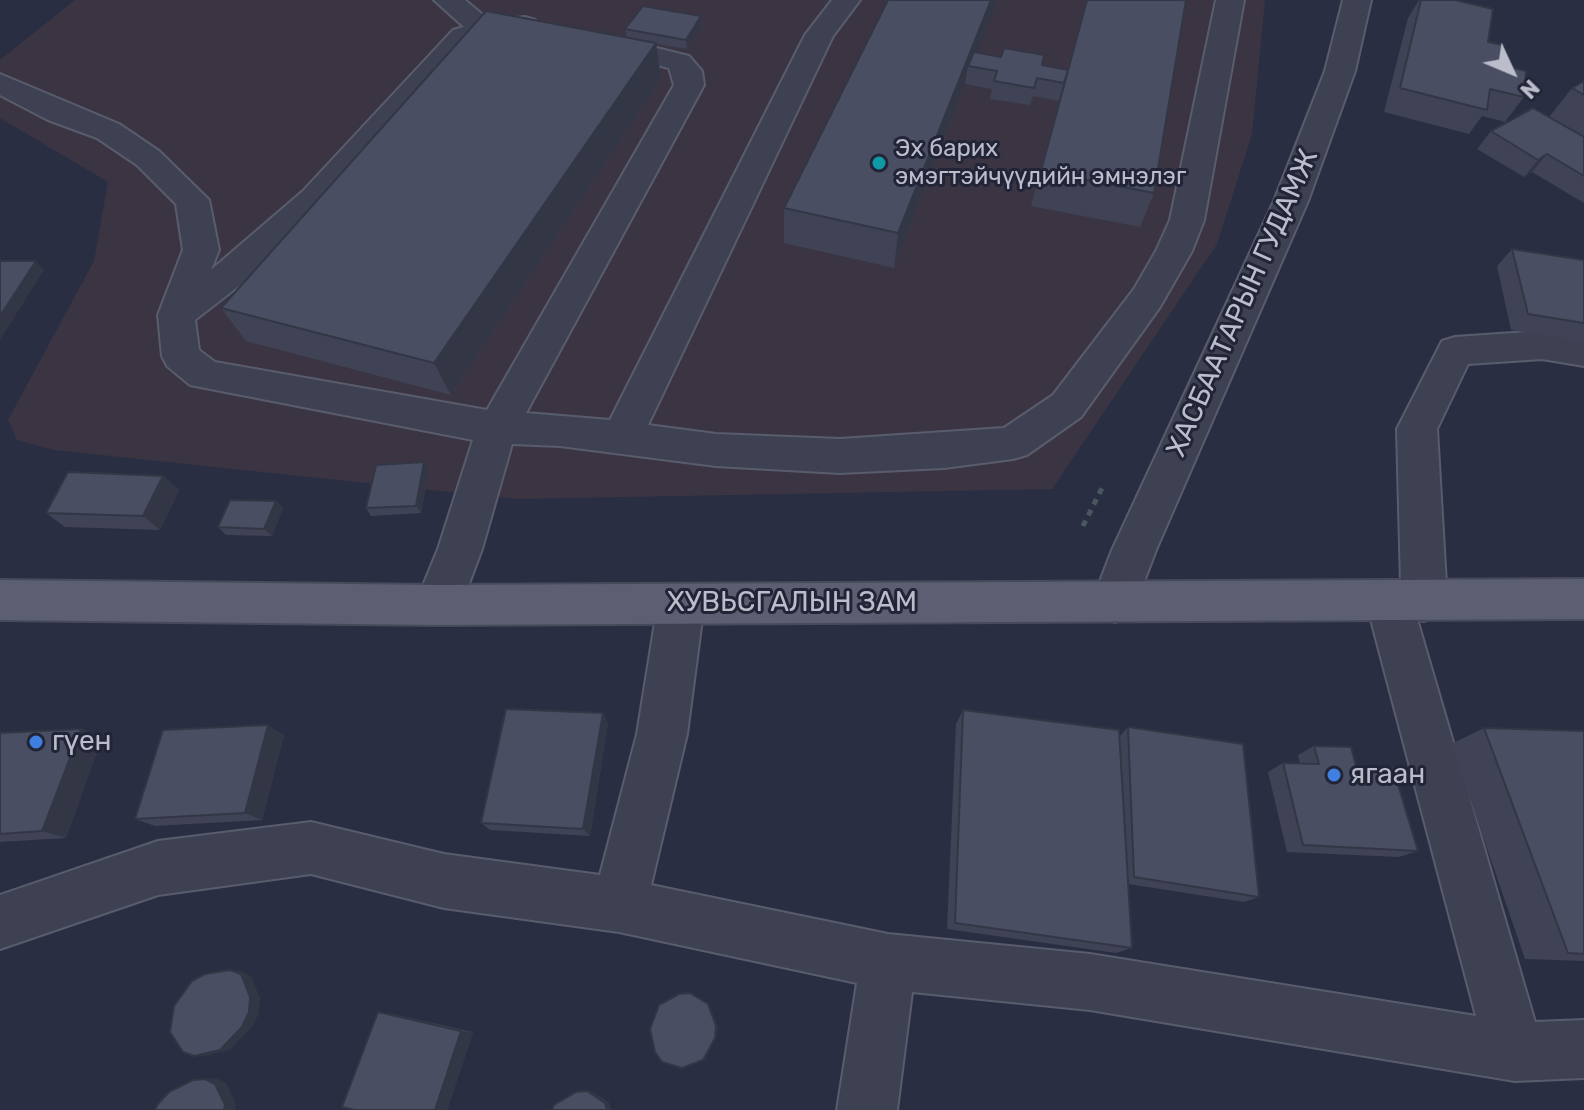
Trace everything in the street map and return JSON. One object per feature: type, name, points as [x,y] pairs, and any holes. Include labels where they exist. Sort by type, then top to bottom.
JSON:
[{"type":"main road","name":"ХУВЬСГАЛЫН ЗАМ","points":[[0,600],[438,605],[1584,599]]},
{"type":"street","points":[[448,0],[483,29]]},
{"type":"street","points":[[622,436],[819,35],[846,0]]},
{"type":"street","points":[[0,83],[59,113],[108,131],[148,158],[192,200],[201,250],[176,315],[181,356],[204,375],[497,428],[622,436],[716,450],[840,456],[944,451],[1013,443],[1067,406],[1147,298],[1187,220],[1230,0]]},
{"type":"street","name":"ХАСБААТАРЫН ГУДАМЖ","points":[[1115,602],[1134,550],[1291,201],[1340,71],[1357,0]]},
{"type":"street","points":[[176,315],[255,255],[315,199],[463,36],[483,29],[526,26],[679,62],[687,71],[689,85],[497,428],[460,549],[438,605]]},
{"type":"street","points":[[1515,1052],[1407,601],[1417,429],[1455,351],[1542,345],[1584,352]]},
{"type":"street","points":[[619,905],[662,734],[681,604]]},
{"type":"street","points":[[0,922],[158,868],[311,848],[444,881],[619,905],[888,962],[1090,982],[1515,1052],[1584,1049]]},
{"type":"street","points":[[867,1110],[888,962]]},
{"type":"shaded area","points":[[75,0],[1265,0],[1252,134],[1217,244],[1052,489],[517,499],[54,450],[17,440],[8,420],[94,261],[108,182],[0,118],[0,60]]},
{"type":"building","name":"Эх барих эмэгтэйчүүдийн эмнэлэг","points":[[888,0],[991,0],[898,233],[784,208]]},
{"type":"building","points":[[1087,0],[1186,0],[1154,193],[1041,171]]},
{"type":"building","points":[[1421,0],[1455,0],[1493,9],[1488,42],[1503,45],[1501,65],[1526,71],[1524,97],[1490,89],[1487,110],[1400,88]]},
{"type":"building","points":[[643,6],[701,16],[686,40],[625,29]]},
{"type":"building","points":[[486,11],[656,43],[434,363],[221,308]]},
{"type":"building","points":[[1004,48],[1044,55],[1042,65],[1068,70],[1064,83],[1037,78],[1034,88],[994,81],[997,71],[968,66],[974,52],[1001,57]]},
{"type":"building","points":[[1584,81],[1584,95],[1572,88]]},
{"type":"building","points":[[1533,108],[1584,137],[1584,176],[1547,154],[1538,160],[1491,131]]},
{"type":"building","points":[[1512,249],[1584,260],[1584,323],[1528,314]]},
{"type":"building","points":[[0,261],[36,261],[0,316]]},
{"type":"building","points":[[424,462],[416,506],[366,508],[376,465]]},
{"type":"building","points":[[68,472],[163,476],[143,516],[46,513]]},
{"type":"building","points":[[230,500],[276,501],[264,529],[218,527]]},
{"type":"building","points":[[506,709],[603,713],[583,829],[481,823]]},
{"type":"building","points":[[963,710],[1119,730],[1132,948],[955,923]]},
{"type":"building","points":[[268,725],[245,813],[135,819],[163,730]]},
{"type":"building","points":[[1128,727],[1243,744],[1259,897],[1134,877]]},
{"type":"building","points":[[1484,728],[1584,731],[1584,954],[1568,953]]},
{"type":"building","points":[[81,729],[42,831],[0,834],[0,733]]},
{"type":"building","points":[[1314,746],[1351,747],[1356,766],[1393,768],[1418,851],[1303,845],[1283,763],[1319,764]]},
{"type":"building","points":[[230,970],[241,974],[250,997],[249,1012],[242,1027],[220,1050],[194,1056],[183,1052],[170,1032],[174,1006],[192,981],[205,974]]},
{"type":"building","points":[[690,993],[708,1004],[716,1026],[715,1038],[703,1060],[682,1068],[662,1062],[655,1052],[650,1029],[659,1005],[679,994]]},
{"type":"building","points":[[378,1012],[461,1031],[435,1110],[355,1110],[342,1107]]},
{"type":"building","points":[[205,1079],[215,1084],[225,1105],[224,1110],[155,1110],[169,1092],[193,1080]]},
{"type":"building","points":[[587,1091],[605,1103],[607,1110],[552,1110],[554,1105],[576,1092]]},
{"type":"place","name":"Эх барих эмэгтэйчүүдийн эмнэлэг","points":[[879,163]]},
{"type":"place","name":"гүен","points":[[36,742]]},
{"type":"place","name":"ягаан","points":[[1334,775]]}]
